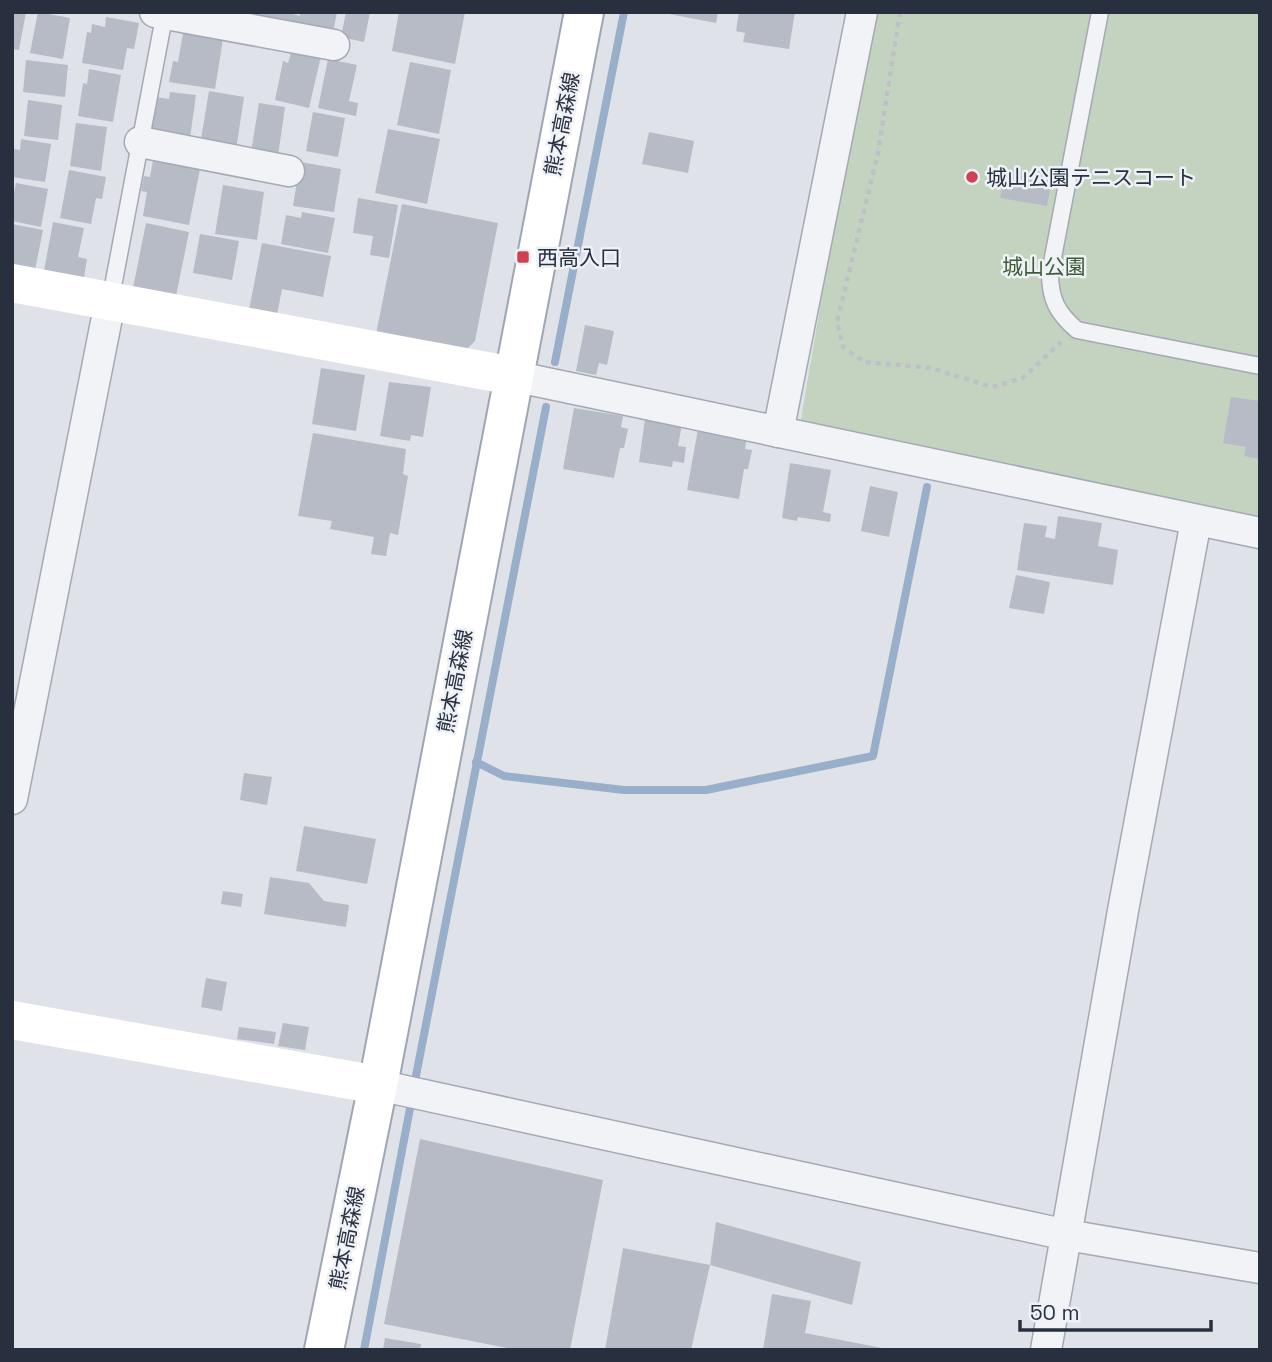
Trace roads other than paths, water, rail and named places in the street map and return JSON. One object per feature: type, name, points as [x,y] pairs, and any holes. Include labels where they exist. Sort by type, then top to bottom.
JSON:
[{"type":"main road","name":"熊本高森線","points":[[324,1350],[378,1085],[584,12]]},
{"type":"main road","points":[[12,283],[513,376]]},
{"type":"main road","points":[[12,1020],[378,1085]]},
{"type":"street","points":[[778,432],[862,12]]},
{"type":"street","points":[[161,13],[334,46]]},
{"type":"street","points":[[140,142],[289,171]]},
{"type":"street","points":[[12,799],[110,302]]},
{"type":"street","points":[[513,376],[1260,533]]},
{"type":"street","points":[[1046,1350],[1126,892],[1196,521]]},
{"type":"street","points":[[378,1085],[1067,1235],[1260,1268]]},
{"type":"lane","points":[[1100,12],[1050,273],[1050,291],[1056,306],[1075,328],[1260,366]]},
{"type":"lane","points":[[110,302],[161,13]]},
{"type":"waterway","points":[[555,362],[624,12]]},
{"type":"waterway","points":[[414,1086],[546,407]]},
{"type":"waterway","points":[[476,762],[504,776],[624,790],[706,790],[873,756],[927,487]]},
{"type":"waterway","points":[[364,1350],[412,1098]]},
{"type":"place","name":"城山公園テニスコート","points":[[972,177]]},
{"type":"place","name":"西高入口","points":[[523,257]]},
{"type":"park label","name":"城山公園","points":[[1044,266]]}]
